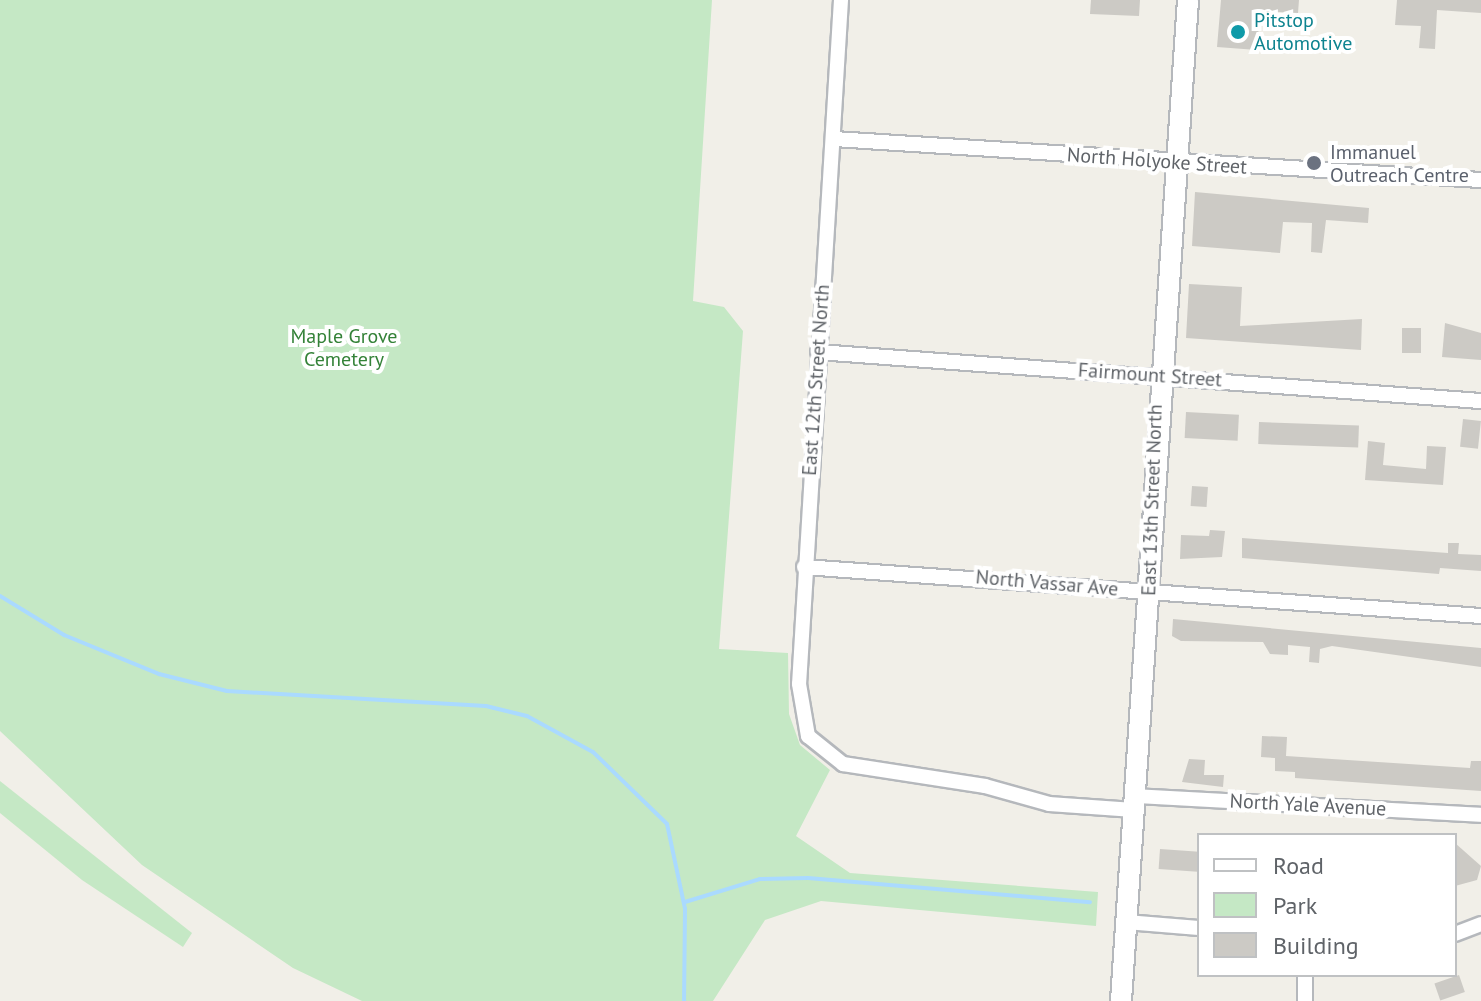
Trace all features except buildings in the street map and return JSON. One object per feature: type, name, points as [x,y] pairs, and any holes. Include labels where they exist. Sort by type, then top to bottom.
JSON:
[{"type":"main road","name":"East 13th Street North","points":[[1121,1001],[1149,591],[1157,375],[1177,163],[1188,0]]},
{"type":"street","name":"East 12th Street North","points":[[826,750],[808,736],[799,684],[841,0]]},
{"type":"street","name":"North Holyoke Street","points":[[834,139],[1481,180]]},
{"type":"street","name":"Fairmount Street","points":[[818,352],[1481,401]]},
{"type":"street","name":"North Vassar Ave","points":[[804,567],[1481,616]]},
{"type":"street","name":"North Yale Avenue","points":[[826,750],[843,764],[985,786],[1049,804],[1135,803],[1481,815]]},
{"type":"street","points":[[1126,922],[1197,928]]},
{"type":"street","points":[[1457,933],[1481,924]]},
{"type":"street","points":[[1305,977],[1305,1001]]},
{"type":"green space","name":"Maple Grove Cemetery","points":[[0,0],[712,0],[693,301],[724,307],[743,331],[719,649],[788,653],[789,714],[800,745],[830,770],[796,836],[850,873],[1098,892],[1096,926],[821,901],[765,920],[713,1001],[362,1001],[293,968],[142,865],[0,731]]},
{"type":"green space","points":[[0,781],[192,933],[183,947],[82,880],[0,813]]},
{"type":"waterway","points":[[0,596],[64,635],[159,674],[227,691],[486,706],[527,716],[593,752],[667,824],[685,909],[684,1001]]},
{"type":"waterway","points":[[685,902],[760,879],[808,878],[1090,902]]},
{"type":"place","name":"Pitstop Automotive","points":[[1238,32]]},
{"type":"place","name":"Immanuel Outreach Centre","points":[[1314,163]]}]
